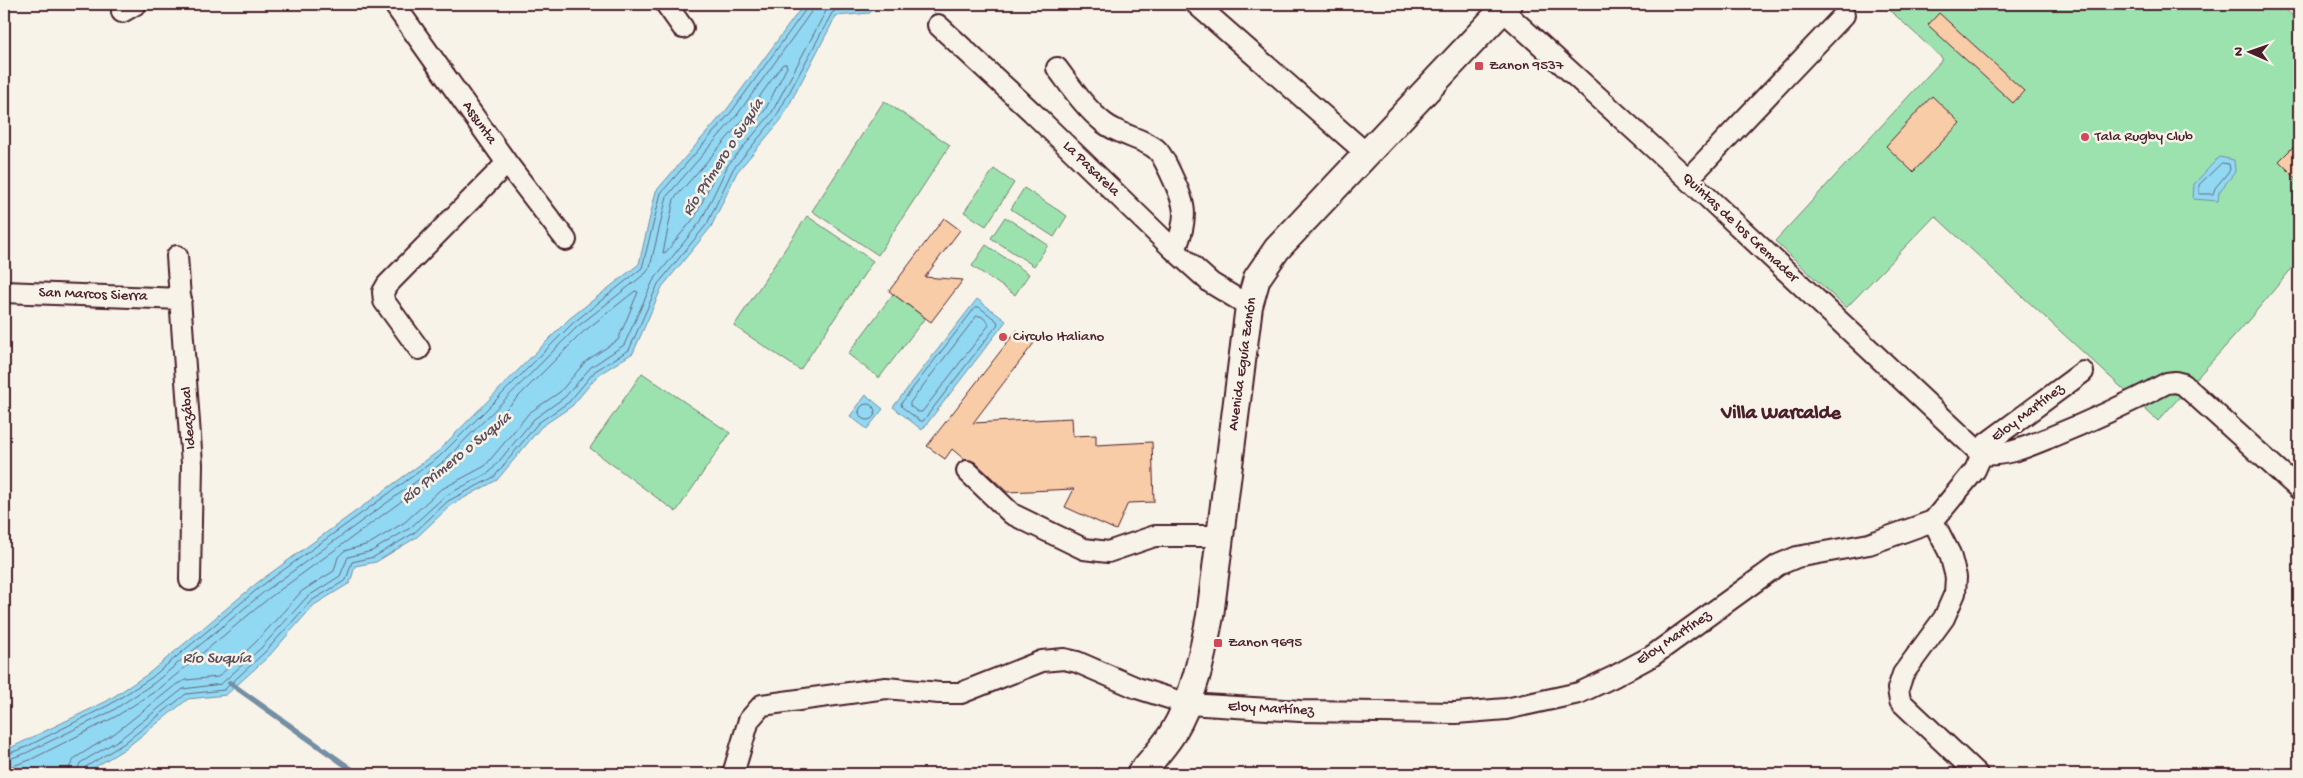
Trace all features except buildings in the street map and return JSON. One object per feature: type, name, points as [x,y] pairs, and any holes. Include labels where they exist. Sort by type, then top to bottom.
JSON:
[{"type":"main road","name":"Avenida Eguía Zanón","points":[[1140,774],[1172,735],[1188,704],[1201,663],[1220,536],[1249,306],[1257,278],[1277,249],[1502,6]]},
{"type":"street","name":"Assunta","points":[[394,4],[507,163],[566,240]]},
{"type":"street","points":[[666,4],[683,28]]},
{"type":"street","points":[[1196,4],[1367,154]]},
{"type":"street","name":"Quintas de los Cremader","points":[[1502,6],[1980,454]]},
{"type":"street","points":[[1688,179],[1844,15]]},
{"type":"street","name":"La Pasarela","points":[[938,25],[1032,112],[1175,251],[1211,283],[1249,306]]},
{"type":"street","points":[[1058,68],[1083,103],[1105,124],[1124,135],[1156,148],[1164,159],[1181,196],[1185,211],[1184,227],[1175,251]]},
{"type":"street","points":[[419,349],[384,301],[383,292],[387,285],[507,163]]},
{"type":"street","name":"Ideazábal","points":[[177,256],[192,464],[190,580]]},
{"type":"street","name":"San Marcos Sierra","points":[[4,292],[181,299]]},
{"type":"street","name":"Eloy Martínez","points":[[733,774],[749,720],[762,705],[886,688],[961,693],[1042,661],[1064,658],[1137,688],[1188,704],[1300,711],[1456,713],[1506,709],[1578,693],[1652,656],[1778,565],[1797,557],[1869,544],[1933,521],[1974,470],[1980,454],[1987,443],[2083,372]]},
{"type":"street","points":[[1980,454],[1994,456],[2041,441],[2100,418],[2168,383],[2175,382],[2184,384],[2299,489]]},
{"type":"street","points":[[967,471],[1012,514],[1084,549],[1108,552],[1155,536],[1220,536]]},
{"type":"street","points":[[1933,521],[1950,554],[1956,577],[1955,593],[1944,618],[1902,674],[1898,689],[1900,701],[1977,774]]},
{"type":"green space","name":"Tala Rugby Club","points":[[1883,4],[2280,4],[2299,22],[2299,260],[2241,329],[2158,421],[1935,216],[1846,308],[1775,241],[1943,59]]},
{"type":"green space","points":[[884,101],[950,145],[878,255],[812,211]]},
{"type":"green space","points":[[994,169],[1014,183],[986,226],[964,212]]},
{"type":"green space","points":[[1024,188],[1067,216],[1054,237],[1011,209]]},
{"type":"green space","points":[[807,216],[873,261],[800,370],[734,326]]},
{"type":"green space","points":[[1005,217],[1048,245],[1034,266],[991,238]]},
{"type":"green space","points":[[986,245],[1029,274],[1015,295],[972,266]]},
{"type":"green space","points":[[893,294],[925,318],[879,378],[848,354]]},
{"type":"green space","points":[[642,373],[730,433],[676,512],[590,448]]},
{"type":"water","name":"Río Suquía","points":[[804,4],[875,4],[870,13],[836,16],[781,120],[737,172],[711,227],[662,287],[633,353],[598,375],[572,406],[541,427],[497,480],[451,505],[417,537],[376,562],[355,566],[350,583],[314,605],[269,656],[226,695],[188,699],[126,748],[84,774],[4,774],[4,751],[107,701],[148,674],[257,583],[436,453],[569,319],[639,264],[656,191],[728,108]]},
{"type":"water","points":[[2219,157],[2234,160],[2235,172],[2219,192],[2218,201],[2193,199],[2194,184]]},
{"type":"water","points":[[977,299],[1006,321],[922,430],[893,407]]},
{"type":"water","points":[[866,395],[883,409],[867,429],[850,416]]},
{"type":"waterway","points":[[230,683],[358,774]]},
{"type":"place","name":"Zanon 9537","points":[[1479,66]]},
{"type":"place","name":"Tala Rugby Club","points":[[2085,137]]},
{"type":"place","name":"Circulo Italiano","points":[[1003,337]]},
{"type":"place","name":"Zanon 9695","points":[[1218,643]]},
{"type":"district","name":"Villa Warcalde","points":[[1781,414]]},
{"type":"water label","name":"Río Primero o Suquía","points":[[724,158]]},
{"type":"water label","name":"Río Primero o Suquía","points":[[457,459]]}]
